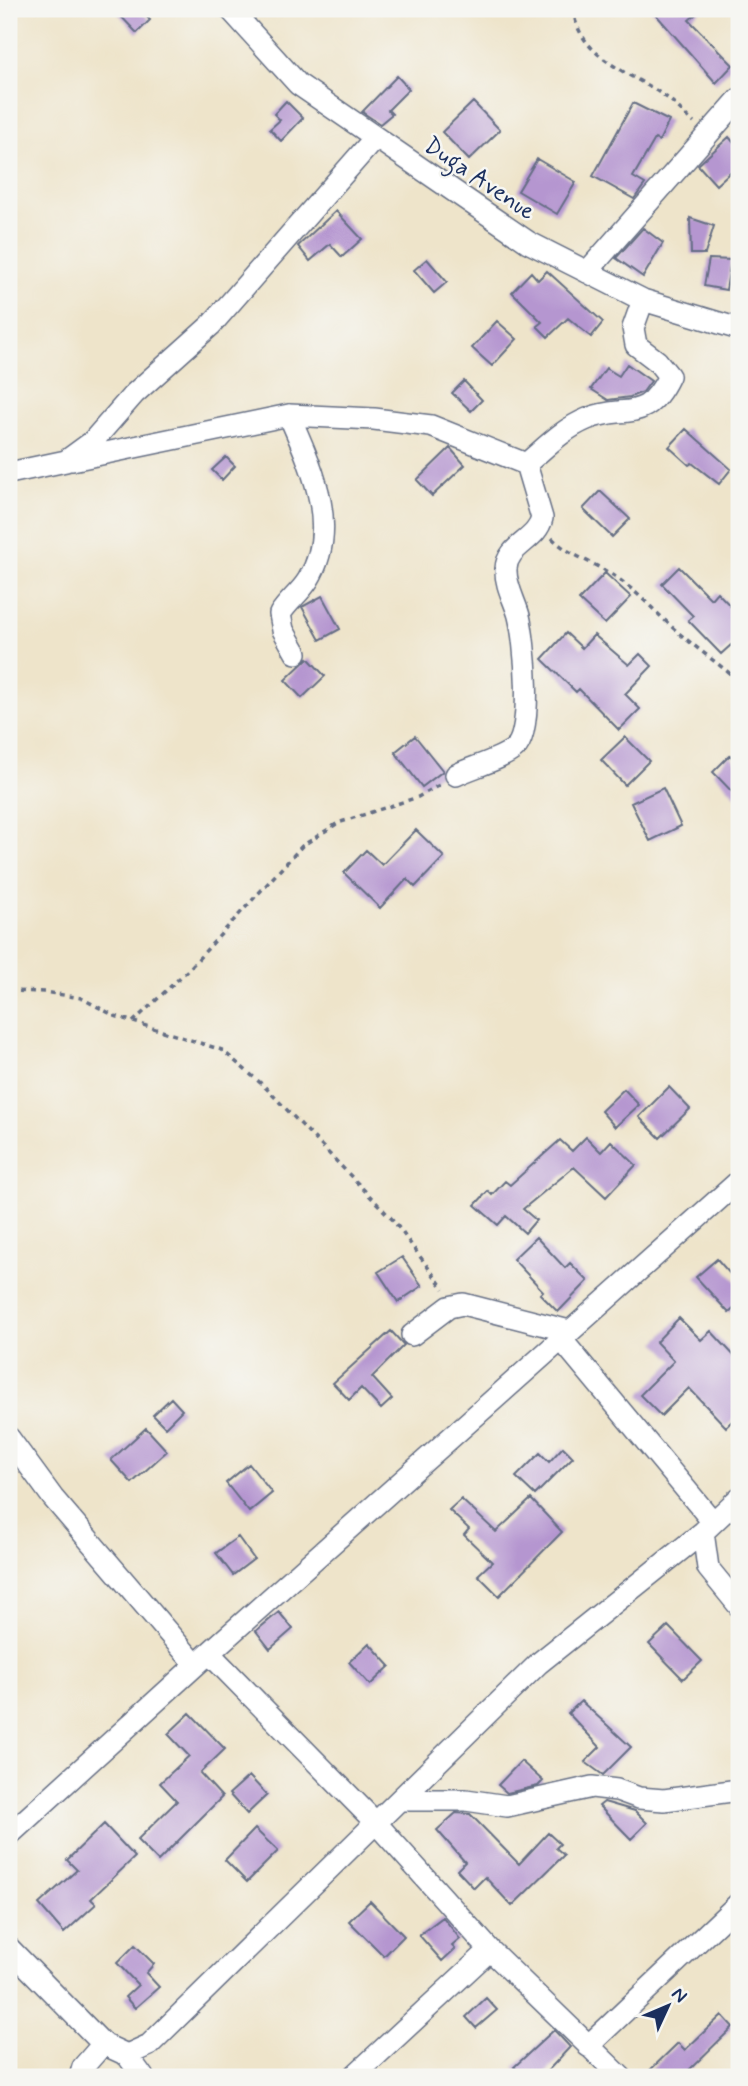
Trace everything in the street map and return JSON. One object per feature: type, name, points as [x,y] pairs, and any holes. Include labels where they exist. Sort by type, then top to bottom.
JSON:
[{"type":"street","name":"Duga Avenue","points":[[230,9],[298,84],[374,139],[528,242],[643,300],[739,329]]},
{"type":"street","points":[[587,272],[705,134],[738,104]]},
{"type":"street","points":[[66,461],[92,442],[134,394],[211,325],[374,139]]},
{"type":"street","points":[[526,464],[566,429],[591,417],[643,408],[662,390],[669,376],[657,361],[636,345],[634,328],[643,300]]},
{"type":"street","points":[[289,415],[315,473],[321,498],[322,530],[317,563],[306,583],[280,614],[283,631],[296,653]]},
{"type":"street","points":[[9,473],[289,415],[374,419],[430,426],[526,464]]},
{"type":"street","points":[[456,775],[515,749],[524,735],[526,710],[519,618],[506,570],[510,554],[540,527],[542,519],[526,464]]},
{"type":"street","points":[[9,1835],[202,1658],[739,1181]]},
{"type":"street","points":[[412,1335],[449,1307],[463,1304],[565,1335],[708,1527],[708,1569],[739,1606]]},
{"type":"street","points":[[9,1438],[52,1498],[202,1658],[376,1823],[490,1950],[621,2077]]},
{"type":"street","points":[[127,2055],[149,2045],[539,1663],[708,1527],[739,1498]]},
{"type":"street","points":[[400,1800],[466,1800],[507,1807],[592,1787],[617,1790],[639,1798],[664,1800],[739,1790]]},
{"type":"street","points":[[588,2046],[739,1903]]},
{"type":"street","points":[[9,1948],[103,2044],[127,2055],[143,2077]]},
{"type":"street","points":[[353,2077],[490,1950]]},
{"type":"street","points":[[80,2077],[83,2067],[103,2044]]},
{"type":"path","points":[[573,9],[576,29],[601,57],[666,97],[705,134]]},
{"type":"path","points":[[540,527],[568,554],[590,561],[620,580],[654,607],[678,632],[739,681]]},
{"type":"path","points":[[134,1022],[189,969],[302,846],[338,823],[418,797],[456,775]]},
{"type":"path","points":[[9,991],[45,992],[81,999],[134,1022],[222,1050],[264,1086],[362,1186],[394,1220],[442,1288],[463,1304]]},
{"type":"building","points":[[114,9],[139,9],[150,20],[137,33]]},
{"type":"building","points":[[651,9],[702,9],[689,20],[733,65],[716,83]]},
{"type":"building","points":[[397,76],[409,89],[388,110],[392,114],[380,124],[362,112]]},
{"type":"building","points":[[286,101],[303,118],[281,141],[270,129],[280,120],[274,114]]},
{"type":"building","points":[[473,102],[500,130],[469,160],[442,132]]},
{"type":"building","points":[[633,103],[669,121],[659,141],[655,139],[633,177],[645,184],[634,199],[593,176]]},
{"type":"building","points":[[729,137],[739,149],[739,164],[716,185],[698,165]]},
{"type":"building","points":[[537,159],[576,182],[557,214],[518,191]]},
{"type":"building","points":[[336,211],[362,239],[342,257],[330,244],[310,261],[298,246]]},
{"type":"building","points":[[690,218],[714,226],[705,254],[691,254]]},
{"type":"building","points":[[643,228],[663,243],[643,277],[616,258]]},
{"type":"building","points":[[427,259],[447,282],[434,293],[414,270]]},
{"type":"building","points":[[709,259],[731,260],[726,290],[704,286]]},
{"type":"building","points":[[547,271],[603,322],[591,337],[568,318],[548,337],[537,326],[542,322],[512,292],[531,272],[538,280]]},
{"type":"building","points":[[497,321],[517,339],[492,366],[472,348]]},
{"type":"building","points":[[627,364],[651,381],[643,392],[608,400],[591,389],[606,368],[619,376]]},
{"type":"building","points":[[464,381],[482,400],[471,411],[452,393]]},
{"type":"building","points":[[686,429],[731,469],[719,484],[692,463],[689,465],[669,447]]},
{"type":"building","points":[[450,448],[465,465],[432,496],[417,480]]},
{"type":"building","points":[[226,457],[235,466],[222,480],[212,470]]},
{"type":"building","points":[[600,491],[630,519],[612,537],[583,509]]},
{"type":"building","points":[[679,567],[711,599],[717,592],[739,615],[739,653],[731,645],[721,654],[688,620],[693,616],[662,584]]},
{"type":"building","points":[[605,573],[631,597],[605,624],[579,600]]},
{"type":"building","points":[[322,596],[340,629],[320,640],[302,607]]},
{"type":"building","points":[[566,633],[582,648],[594,635],[629,665],[640,654],[652,666],[625,694],[640,709],[619,730],[579,689],[576,692],[542,659]]},
{"type":"building","points":[[308,658],[325,676],[302,698],[285,680]]},
{"type":"building","points":[[415,736],[443,771],[422,787],[395,752]]},
{"type":"building","points":[[625,737],[649,761],[625,785],[601,760]]},
{"type":"building","points":[[730,755],[739,765],[739,799],[713,772]]},
{"type":"building","points":[[663,788],[681,826],[650,841],[631,803]]},
{"type":"building","points":[[416,830],[444,857],[415,887],[407,879],[380,908],[344,873],[366,850],[382,865]]},
{"type":"building","points":[[669,1087],[690,1109],[660,1138],[639,1117]]},
{"type":"building","points":[[624,1089],[639,1105],[615,1127],[601,1111]]},
{"type":"building","points":[[586,1137],[601,1152],[611,1141],[636,1165],[606,1197],[574,1167],[523,1209],[536,1220],[525,1233],[506,1216],[498,1225],[475,1205],[488,1191],[492,1195],[505,1181],[510,1185],[560,1140],[572,1151]]},
{"type":"building","points":[[536,1237],[565,1268],[570,1263],[588,1281],[558,1312],[540,1294],[543,1291],[513,1259]]},
{"type":"building","points":[[402,1257],[422,1286],[398,1302],[378,1272]]},
{"type":"building","points":[[717,1259],[739,1284],[739,1304],[729,1313],[696,1277]]},
{"type":"building","points":[[679,1318],[701,1340],[711,1331],[739,1361],[739,1414],[726,1427],[689,1388],[661,1416],[640,1395],[674,1361],[656,1342]]},
{"type":"building","points":[[391,1331],[404,1345],[372,1377],[392,1399],[381,1409],[361,1388],[349,1400],[333,1383]]},
{"type":"building","points":[[171,1398],[182,1410],[165,1427],[153,1415]]},
{"type":"building","points":[[146,1428],[167,1451],[132,1483],[111,1460]]},
{"type":"building","points":[[563,1447],[573,1457],[535,1495],[516,1477],[540,1453],[549,1462]]},
{"type":"building","points":[[249,1464],[272,1493],[249,1512],[226,1483]]},
{"type":"building","points":[[461,1499],[496,1532],[531,1499],[562,1532],[499,1596],[478,1575],[492,1562],[464,1535],[469,1529],[449,1510]]},
{"type":"building","points":[[238,1537],[254,1559],[233,1575],[216,1553]]},
{"type":"building","points":[[279,1612],[293,1629],[270,1649],[256,1631]]},
{"type":"building","points":[[668,1626],[702,1661],[683,1679],[649,1644]]},
{"type":"building","points":[[369,1643],[390,1666],[370,1685],[349,1662]]},
{"type":"building","points":[[581,1701],[631,1747],[603,1775],[585,1762],[600,1747],[568,1713]]},
{"type":"building","points":[[190,1713],[225,1749],[200,1773],[222,1797],[158,1861],[137,1840],[177,1801],[160,1783],[189,1756],[168,1734]]},
{"type":"building","points":[[521,1761],[543,1781],[538,1786],[507,1793],[498,1785]]},
{"type":"building","points":[[249,1776],[267,1795],[247,1814],[229,1794]]},
{"type":"building","points":[[604,1802],[635,1811],[647,1823],[631,1839],[599,1806]]},
{"type":"building","points":[[456,1813],[470,1814],[519,1864],[548,1833],[560,1844],[556,1848],[564,1855],[512,1906],[485,1877],[474,1888],[457,1870],[465,1862],[437,1830]]},
{"type":"building","points":[[104,1824],[135,1857],[91,1899],[96,1904],[64,1933],[39,1904],[77,1870],[67,1860]]},
{"type":"building","points":[[255,1829],[278,1851],[247,1882],[225,1860]]},
{"type":"building","points":[[370,1901],[404,1936],[384,1956],[349,1921]]},
{"type":"building","points":[[443,1917],[460,1939],[452,1946],[455,1949],[442,1961],[419,1935]]},
{"type":"building","points":[[135,1945],[154,1964],[146,1973],[159,1987],[135,2008],[125,1997],[138,1985],[117,1963]]},
{"type":"building","points":[[486,1998],[497,2010],[476,2028],[466,2017]]},
{"type":"building","points":[[722,2015],[733,2027],[682,2077],[643,2077],[678,2043],[685,2050]]},
{"type":"building","points":[[554,2030],[570,2047],[542,2077],[524,2077],[514,2067]]}]
